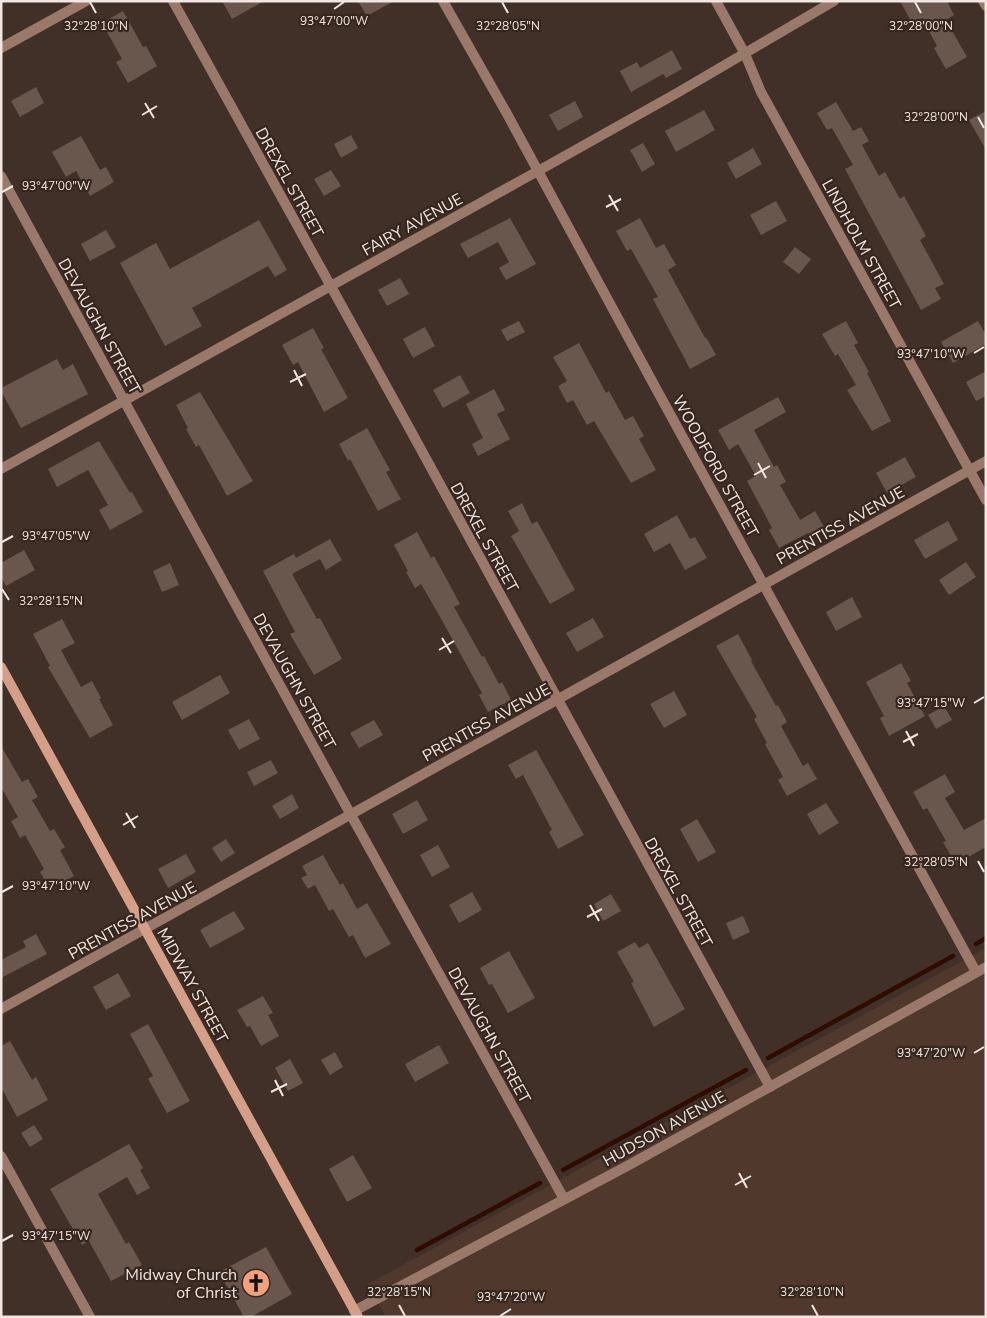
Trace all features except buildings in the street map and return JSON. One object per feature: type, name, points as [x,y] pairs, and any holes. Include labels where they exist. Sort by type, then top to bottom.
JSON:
[{"type":"street","points":[[1,48],[86,1]]},
{"type":"street","name":"DREXEL STREET","points":[[173,1],[194,36],[770,1088]]},
{"type":"street","name":"WOODFORD STREET","points":[[443,1],[764,585],[981,970]]},
{"type":"street","name":"LINDHOLM STREET","points":[[716,1],[766,100],[986,500]]},
{"type":"street","name":"FAIRY AVENUE","points":[[1,469],[538,171],[834,1]]},
{"type":"street","points":[[983,1],[986,6]]},
{"type":"street","name":"DEVAUGHN STREET","points":[[1,176],[564,1199]]},
{"type":"street","name":"PRENTISS AVENUE","points":[[1,1010],[986,462]]},
{"type":"street","name":"MIDWAY STREET","points":[[1,667],[356,1314]]},
{"type":"street","name":"HUDSON AVENUE","points":[[356,1314],[770,1088],[981,970]]},
{"type":"street","points":[[1,1156],[90,1317]]},
{"type":"shaded area","points":[[986,948],[986,1317],[386,1317],[368,1284]]},
{"type":"waterway","points":[[976,944],[986,938]]},
{"type":"waterway","points":[[768,1058],[953,956]]},
{"type":"waterway","points":[[563,1170],[746,1070]]},
{"type":"waterway","points":[[417,1250],[540,1183]]},
{"type":"place","name":"Midway Church of Christ","points":[[256,1283]]}]
